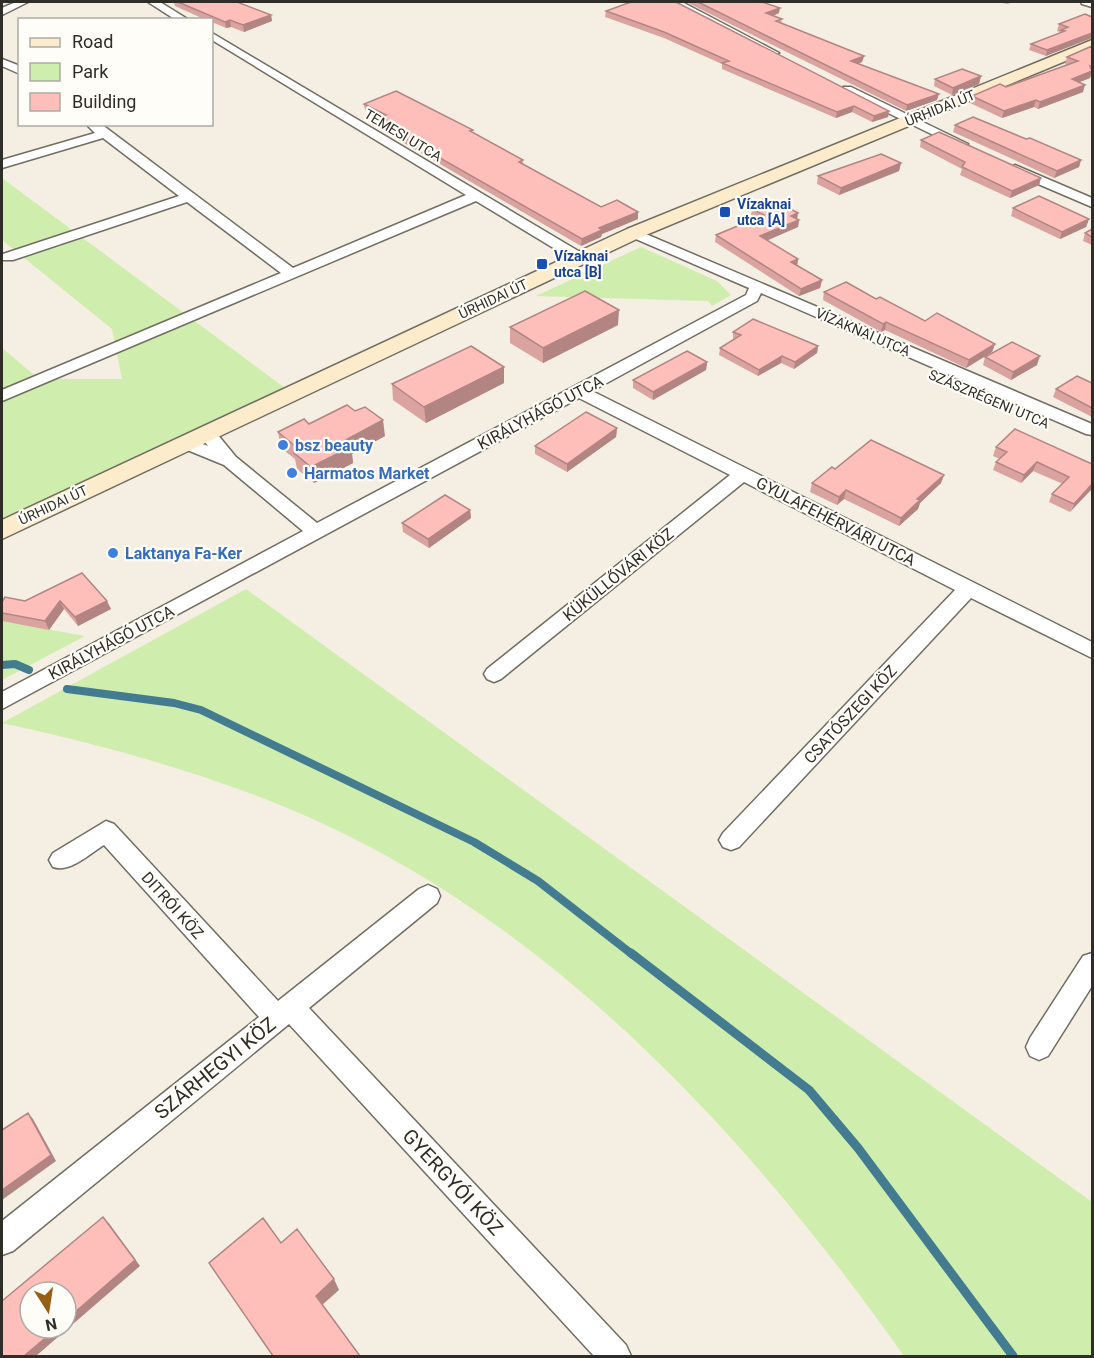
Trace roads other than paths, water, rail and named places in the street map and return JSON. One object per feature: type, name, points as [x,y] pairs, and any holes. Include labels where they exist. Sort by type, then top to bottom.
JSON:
[{"type":"main road","name":"ÚRHIDAI ÚT","points":[[2,530],[580,258],[1092,45]]},
{"type":"street","points":[[2,12],[23,2]]},
{"type":"street","points":[[153,2],[181,18]]},
{"type":"street","points":[[675,2],[789,61]]},
{"type":"street","points":[[1086,2],[1092,4]]},
{"type":"street","name":"TEMESI UTCA","points":[[213,37],[580,258]]},
{"type":"street","points":[[2,62],[18,70]]},
{"type":"street","points":[[839,86],[979,152]]},
{"type":"street","points":[[94,126],[290,273]]},
{"type":"street","points":[[2,164],[104,134]]},
{"type":"street","points":[[998,161],[1092,203]]},
{"type":"street","points":[[2,396],[476,196]]},
{"type":"street","points":[[8,257],[188,197]]},
{"type":"street","name":"VÍZAKNAI UTCA","points":[[634,234],[755,292],[1092,430]]},
{"type":"street","name":"KIRÁLYHÁGÓ UTCA","points":[[2,701],[579,391],[755,292]]},
{"type":"street","name":"SZÁSZRÉGENI UTCA","points":[[755,292],[1092,443]]},
{"type":"street","name":"GYULAFEHÉRVÁRI UTCA","points":[[579,391],[1092,651]]},
{"type":"street","points":[[207,433],[230,461],[316,532]]},
{"type":"street","points":[[186,443],[230,461]]},
{"type":"street","name":"KÜKÜLLŐVÁRI KÖZ","points":[[494,674],[743,474]]},
{"type":"street","name":"CSATÓSZEGI KÖZ","points":[[731,840],[969,588]]},
{"type":"street","name":"DITRÓI KÖZ","points":[[61,860],[106,831],[283,1013]]},
{"type":"street","name":"SZÁRHEGYI KÖZ","points":[[2,1240],[428,896]]},
{"type":"street","points":[[1039,1047],[1092,964]]},
{"type":"street","name":"GYERGYÓI KÖZ","points":[[283,1013],[615,1356]]},
{"type":"waterway","points":[[2,665],[15,664],[29,670]]},
{"type":"waterway","points":[[67,689],[174,703],[201,710],[474,842],[538,881],[633,955]]},
{"type":"waterway","points":[[631,953],[809,1090],[858,1148],[1013,1356]]},
{"type":"place","name":"Vízaknai utca [A]","points":[[725,212]]},
{"type":"place","name":"Vízaknai utca [B]","points":[[542,264]]},
{"type":"place","name":"bsz beauty","points":[[283,445]]},
{"type":"place","name":"Harmatos Market","points":[[292,473]]},
{"type":"place","name":"Laktanya Fa-Ker","points":[[113,553]]}]
